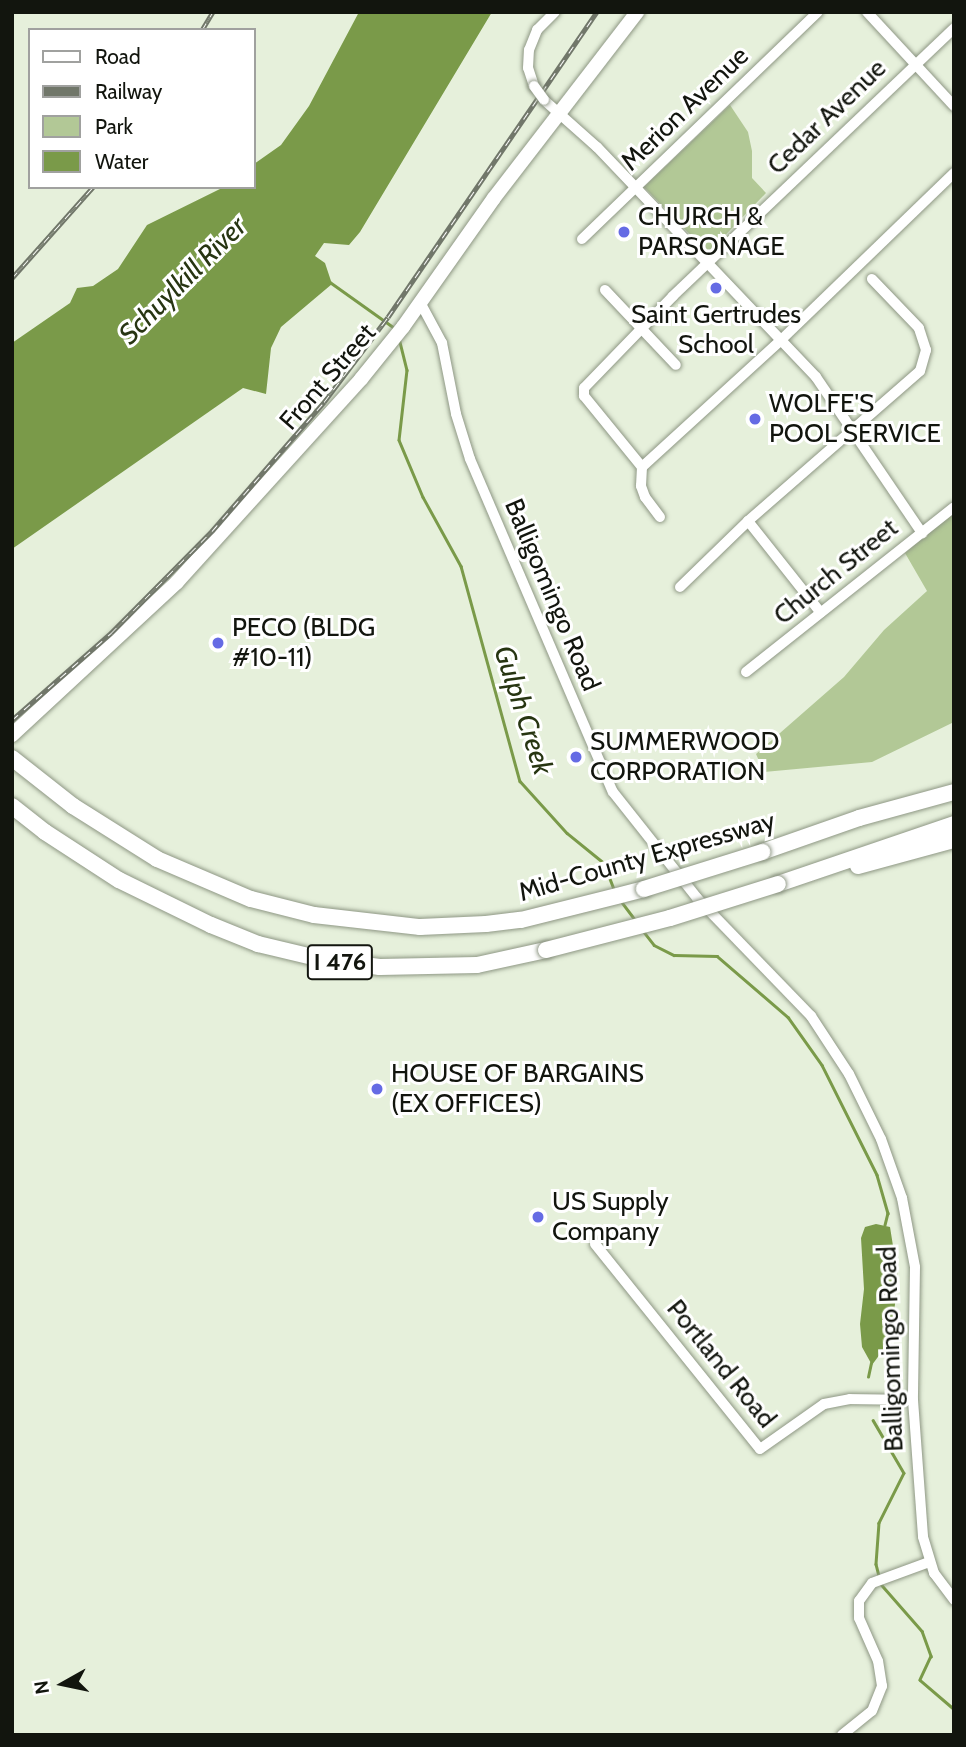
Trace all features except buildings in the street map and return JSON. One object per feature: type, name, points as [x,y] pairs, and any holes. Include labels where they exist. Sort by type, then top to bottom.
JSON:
[{"type":"highway","name":"Mid-County Expressway","points":[[12,758],[73,806],[157,859],[251,900],[314,915],[421,926],[521,920],[657,885],[859,818],[954,792]]},
{"type":"highway","points":[[859,818],[954,783]]},
{"type":"highway","name":"I 476","points":[[12,806],[95,866],[146,894],[258,944],[352,964],[380,967],[477,965],[546,950],[670,918],[954,824]]},
{"type":"highway","points":[[778,884],[954,840]]},
{"type":"main road","name":"Front Street","points":[[12,735],[177,582],[391,342],[487,207],[637,12]]},
{"type":"street","points":[[555,12],[541,24],[531,43],[528,62],[534,86],[544,100],[636,188],[816,377],[922,533]]},
{"type":"street","name":"Merion Avenue","points":[[582,239],[818,12]]},
{"type":"street","points":[[867,12],[954,106]]},
{"type":"street","name":"Cedar Avenue","points":[[642,467],[584,396],[584,388],[642,327],[954,28]]},
{"type":"street","points":[[660,517],[645,497],[641,486],[642,467],[781,340],[954,173]]},
{"type":"street","points":[[680,587],[748,522],[920,371],[926,351],[919,328],[872,279]]},
{"type":"street","points":[[605,290],[676,365]]},
{"type":"street","name":"Balligomingo Road","points":[[421,302],[440,337],[456,414],[470,459],[613,792],[685,885],[811,1016],[867,1106],[902,1198],[915,1267],[913,1400],[922,1537],[929,1562],[954,1600]]},
{"type":"street","name":"Church Street","points":[[746,672],[954,507]]},
{"type":"street","points":[[748,522],[821,613]]},
{"type":"street","name":"Portland Road","points":[[595,1244],[760,1449],[824,1404],[850,1399],[913,1400]]},
{"type":"street","points":[[842,1735],[872,1711],[882,1686],[878,1661],[859,1618],[859,1601],[872,1583],[929,1562]]},
{"type":"green space","points":[[730,105],[748,132],[752,151],[752,178],[766,193],[708,253],[644,187]]},
{"type":"green space","points":[[954,512],[954,722],[872,762],[764,772],[756,754],[844,677],[884,630],[927,591],[905,553]]},
{"type":"water","name":"Schuylkill River","points":[[359,12],[492,12],[360,232],[349,245],[324,243],[315,256],[325,263],[332,284],[281,327],[271,348],[266,394],[243,388],[12,549],[12,343],[70,303],[77,288],[93,286],[118,269],[147,225],[220,189],[256,189],[256,163],[281,145],[309,106]]},
{"type":"water","points":[[876,1224],[890,1227],[898,1277],[893,1322],[883,1350],[872,1365],[862,1347],[860,1324],[864,1289],[861,1238],[865,1227]]},
{"type":"waterway","name":"Gulph Creek","points":[[330,282],[396,329]]},
{"type":"waterway","name":"Gulph Creek","points":[[399,338],[407,370],[399,440],[423,497],[461,566],[520,781],[567,833],[604,863],[614,889]]},
{"type":"waterway","name":"Gulph Creek","points":[[621,901],[636,921]]},
{"type":"waterway","name":"Gulph Creek","points":[[644,932],[654,945],[674,955],[717,956],[788,1017],[822,1065],[877,1175],[888,1213],[885,1225]]},
{"type":"waterway","name":"Gulph Creek","points":[[868,1377],[871,1363]]},
{"type":"waterway","name":"Gulph Creek","points":[[873,1420],[904,1473],[879,1523],[876,1564],[879,1576]]},
{"type":"waterway","name":"Gulph Creek","points":[[880,1583],[922,1631],[931,1656],[920,1680],[954,1709]]},
{"type":"railway","points":[[203,28],[213,12]]},
{"type":"railway","points":[[12,720],[111,633],[212,531],[324,402],[388,317],[597,12]]},
{"type":"railway","points":[[12,278],[91,189]]},
{"type":"place","name":"CHURCH & PARSONAGE","points":[[624,232]]},
{"type":"place","name":"Saint Gertrudes School","points":[[716,288]]},
{"type":"place","name":"WOLFE'S POOL SERVICE","points":[[755,419]]},
{"type":"place","name":"PECO (BLDG #10-11)","points":[[218,643]]},
{"type":"place","name":"SUMMERWOOD CORPORATION","points":[[576,757]]},
{"type":"place","name":"HOUSE OF BARGAINS (EX OFFICES)","points":[[377,1089]]},
{"type":"place","name":"US Supply Company","points":[[538,1217]]}]
